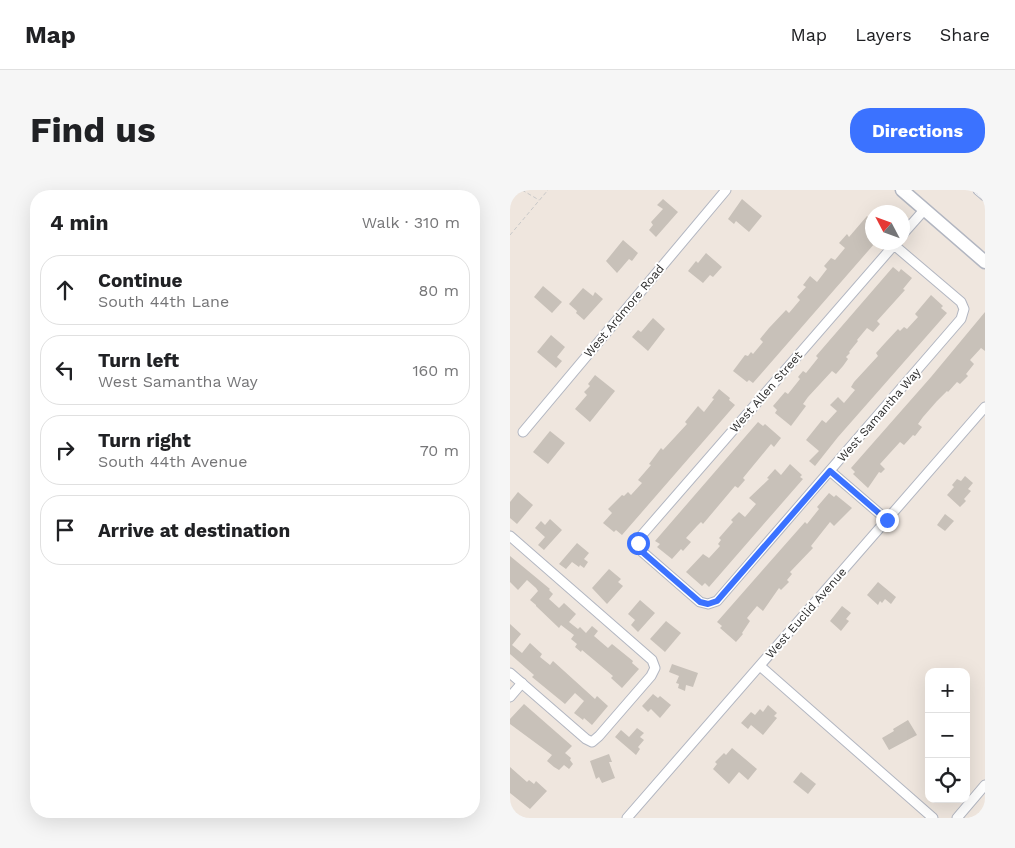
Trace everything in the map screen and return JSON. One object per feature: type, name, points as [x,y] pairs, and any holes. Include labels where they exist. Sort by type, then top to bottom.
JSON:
[{"type":"street","name":"West Ardmore Road","points":[[523,432],[726,190]]},
{"type":"street","points":[[902,190],[985,262]]},
{"type":"street","points":[[978,190],[985,196]]},
{"type":"street","points":[[910,226],[925,210]]},
{"type":"street","name":"West Allen Street","points":[[708,604],[700,602],[640,550],[638,543],[641,536],[890,250]]},
{"type":"street","name":"West Samantha Way","points":[[708,604],[717,601],[962,319],[964,310],[961,302],[902,250]]},
{"type":"street","name":"West Euclid Avenue","points":[[628,818],[985,407]]},
{"type":"street","points":[[830,471],[887,520]]},
{"type":"street","points":[[510,536],[652,660],[655,668],[640,689],[592,742],[586,739],[510,673]]},
{"type":"street","points":[[760,666],[933,818]]},
{"type":"street","points":[[510,697],[522,683]]},
{"type":"street","points":[[957,818],[985,785]]},
{"type":"path","points":[[522,190],[540,200]]},
{"type":"path","points":[[510,235],[548,190]]},
{"type":"building","points":[[663,199],[678,212],[656,237],[649,230],[653,225],[651,222],[663,209],[657,205]]},
{"type":"building","points":[[742,199],[762,216],[749,232],[736,221],[734,224],[728,219]]},
{"type":"building","points":[[865,218],[865,250],[869,250],[753,383],[749,380],[747,382],[733,371],[745,355],[748,356],[751,352],[753,354],[763,342],[760,339],[769,328],[786,310],[789,313],[800,300],[797,297],[806,287],[803,285],[810,276],[817,282],[827,269],[824,266],[831,258],[835,260],[845,248],[839,243],[847,234],[849,237]]},
{"type":"building","points":[[623,240],[638,253],[632,261],[629,259],[617,273],[606,261]]},
{"type":"building","points":[[706,253],[722,267],[713,277],[710,275],[703,283],[688,271]]},
{"type":"building","points":[[893,267],[899,272],[901,269],[912,278],[903,289],[905,290],[877,321],[880,324],[873,332],[867,328],[857,340],[846,357],[848,359],[836,374],[832,371],[808,397],[803,404],[806,406],[791,426],[775,413],[777,410],[773,406],[785,392],[788,394],[800,379],[798,377],[803,371],[806,373],[818,358],[816,356]]},
{"type":"building","points":[[543,286],[562,302],[552,313],[534,297]]},
{"type":"building","points":[[583,288],[593,296],[595,292],[603,299],[584,320],[569,304]]},
{"type":"building","points":[[931,295],[943,306],[941,308],[947,313],[838,437],[815,466],[809,461],[819,451],[806,440],[822,420],[826,423],[837,411],[830,405],[838,397],[844,403],[855,390],[851,387],[854,382],[878,356],[876,353],[898,329],[900,331],[904,327],[907,329],[918,317],[915,314]]},
{"type":"building","points":[[985,312],[985,351],[981,348],[970,360],[974,364],[966,374],[968,376],[960,384],[957,382],[947,391],[923,417],[918,424],[922,427],[915,436],[913,435],[904,445],[900,442],[880,464],[885,469],[881,473],[879,472],[868,488],[853,474],[855,472],[851,468]]},
{"type":"building","points":[[653,318],[665,329],[648,351],[632,337],[638,330],[641,332]]},
{"type":"building","points":[[551,335],[565,347],[557,357],[562,361],[556,368],[537,352]]},
{"type":"building","points":[[595,375],[615,391],[590,422],[575,409],[587,395],[584,392],[590,386],[588,384]]},
{"type":"building","points":[[719,389],[735,405],[622,535],[616,530],[614,532],[603,523],[612,513],[608,509],[622,495],[624,496],[628,492],[631,495],[642,483],[638,480],[651,465],[649,464],[661,448],[663,450],[687,424],[685,422],[698,406],[704,412]]},
{"type":"building","points":[[758,422],[763,426],[765,424],[781,438],[774,447],[771,444],[743,478],[745,480],[738,488],[735,486],[703,524],[701,522],[686,538],[691,542],[672,559],[657,547],[660,544],[655,541]]},
{"type":"building","points":[[550,431],[565,443],[548,464],[533,452]]},
{"type":"building","points":[[790,464],[802,475],[800,477],[803,479],[709,587],[705,583],[702,586],[686,572],[703,554],[709,558],[720,546],[718,544],[721,540],[719,538],[733,522],[731,520],[739,512],[745,517],[756,504],[749,498],[769,479],[767,478],[775,469],[781,475]]},
{"type":"building","points":[[965,476],[973,483],[968,489],[971,491],[964,499],[966,501],[960,507],[947,495],[954,487],[952,485],[957,479],[961,481]]},
{"type":"building","points":[[518,492],[533,505],[517,524],[510,518],[510,502]]},
{"type":"building","points":[[829,493],[834,497],[836,495],[852,508],[834,526],[830,522],[811,546],[813,548],[790,572],[792,574],[787,580],[789,582],[781,590],[779,588],[763,611],[757,606],[747,618],[750,621],[736,642],[720,628],[722,626],[717,622],[805,522],[807,524],[819,509],[817,507]]},
{"type":"building","points":[[945,514],[954,521],[945,531],[937,525]]},
{"type":"building","points":[[550,519],[562,530],[544,550],[538,545],[545,537],[535,528],[541,521],[545,525]]},
{"type":"building","points":[[577,543],[589,553],[584,559],[588,562],[584,568],[572,562],[566,569],[559,564]]},
{"type":"building","points":[[510,556],[550,589],[553,594],[549,599],[559,608],[564,603],[576,614],[569,622],[578,629],[580,627],[586,633],[592,626],[598,631],[594,636],[608,648],[612,644],[633,661],[632,663],[639,669],[622,688],[611,678],[613,676],[582,650],[581,652],[575,647],[577,644],[571,639],[574,635],[561,625],[559,628],[530,600],[538,591],[536,588],[527,580],[518,590],[510,582]]},
{"type":"building","points":[[609,569],[621,579],[618,582],[623,586],[607,604],[592,588]]},
{"type":"building","points":[[878,582],[896,597],[891,604],[885,599],[882,603],[880,601],[878,605],[867,595]]},
{"type":"building","points":[[640,600],[655,613],[638,632],[631,625],[635,620],[628,614]]},
{"type":"building","points":[[842,606],[851,613],[846,619],[849,621],[841,631],[830,621]]},
{"type":"building","points":[[666,621],[681,633],[665,652],[650,639]]},
{"type":"building","points":[[510,624],[521,634],[512,645],[522,653],[530,643],[542,654],[540,657],[550,665],[553,661],[595,699],[597,696],[608,706],[592,725],[574,713],[584,701],[575,693],[565,704],[532,677],[534,675],[510,654]]},
{"type":"building","points":[[672,664],[698,673],[693,687],[686,685],[685,691],[678,688],[679,684],[676,683],[679,676],[669,672]]},
{"type":"building","points":[[653,694],[658,698],[660,696],[671,705],[660,718],[651,709],[648,712],[642,706]]},
{"type":"building","points":[[524,704],[572,746],[565,753],[571,758],[570,760],[573,764],[569,769],[564,765],[559,770],[554,767],[547,761],[552,755],[510,724],[510,719]]},
{"type":"building","points":[[768,705],[777,713],[774,716],[777,718],[763,735],[751,725],[748,729],[741,723],[751,712],[755,715],[760,709],[763,712]]},
{"type":"building","points":[[908,720],[917,735],[889,750],[882,738]]},
{"type":"building","points":[[637,728],[644,733],[640,737],[644,740],[638,747],[640,749],[636,755],[615,737],[621,730],[629,737]]},
{"type":"building","points":[[732,748],[757,769],[748,780],[739,772],[729,784],[713,769],[717,764],[715,762],[724,753],[726,755]]},
{"type":"building","points":[[609,754],[612,762],[609,762],[615,778],[602,783],[599,777],[596,779],[590,761]]},
{"type":"building","points":[[510,767],[527,782],[529,780],[534,784],[536,781],[547,791],[530,809],[510,793]]},
{"type":"building","points":[[801,772],[816,784],[808,794],[793,782]]},
{"type":"route","points":[[638,543],[640,550],[700,602],[708,604],[717,601],[830,471],[887,520]]}]
